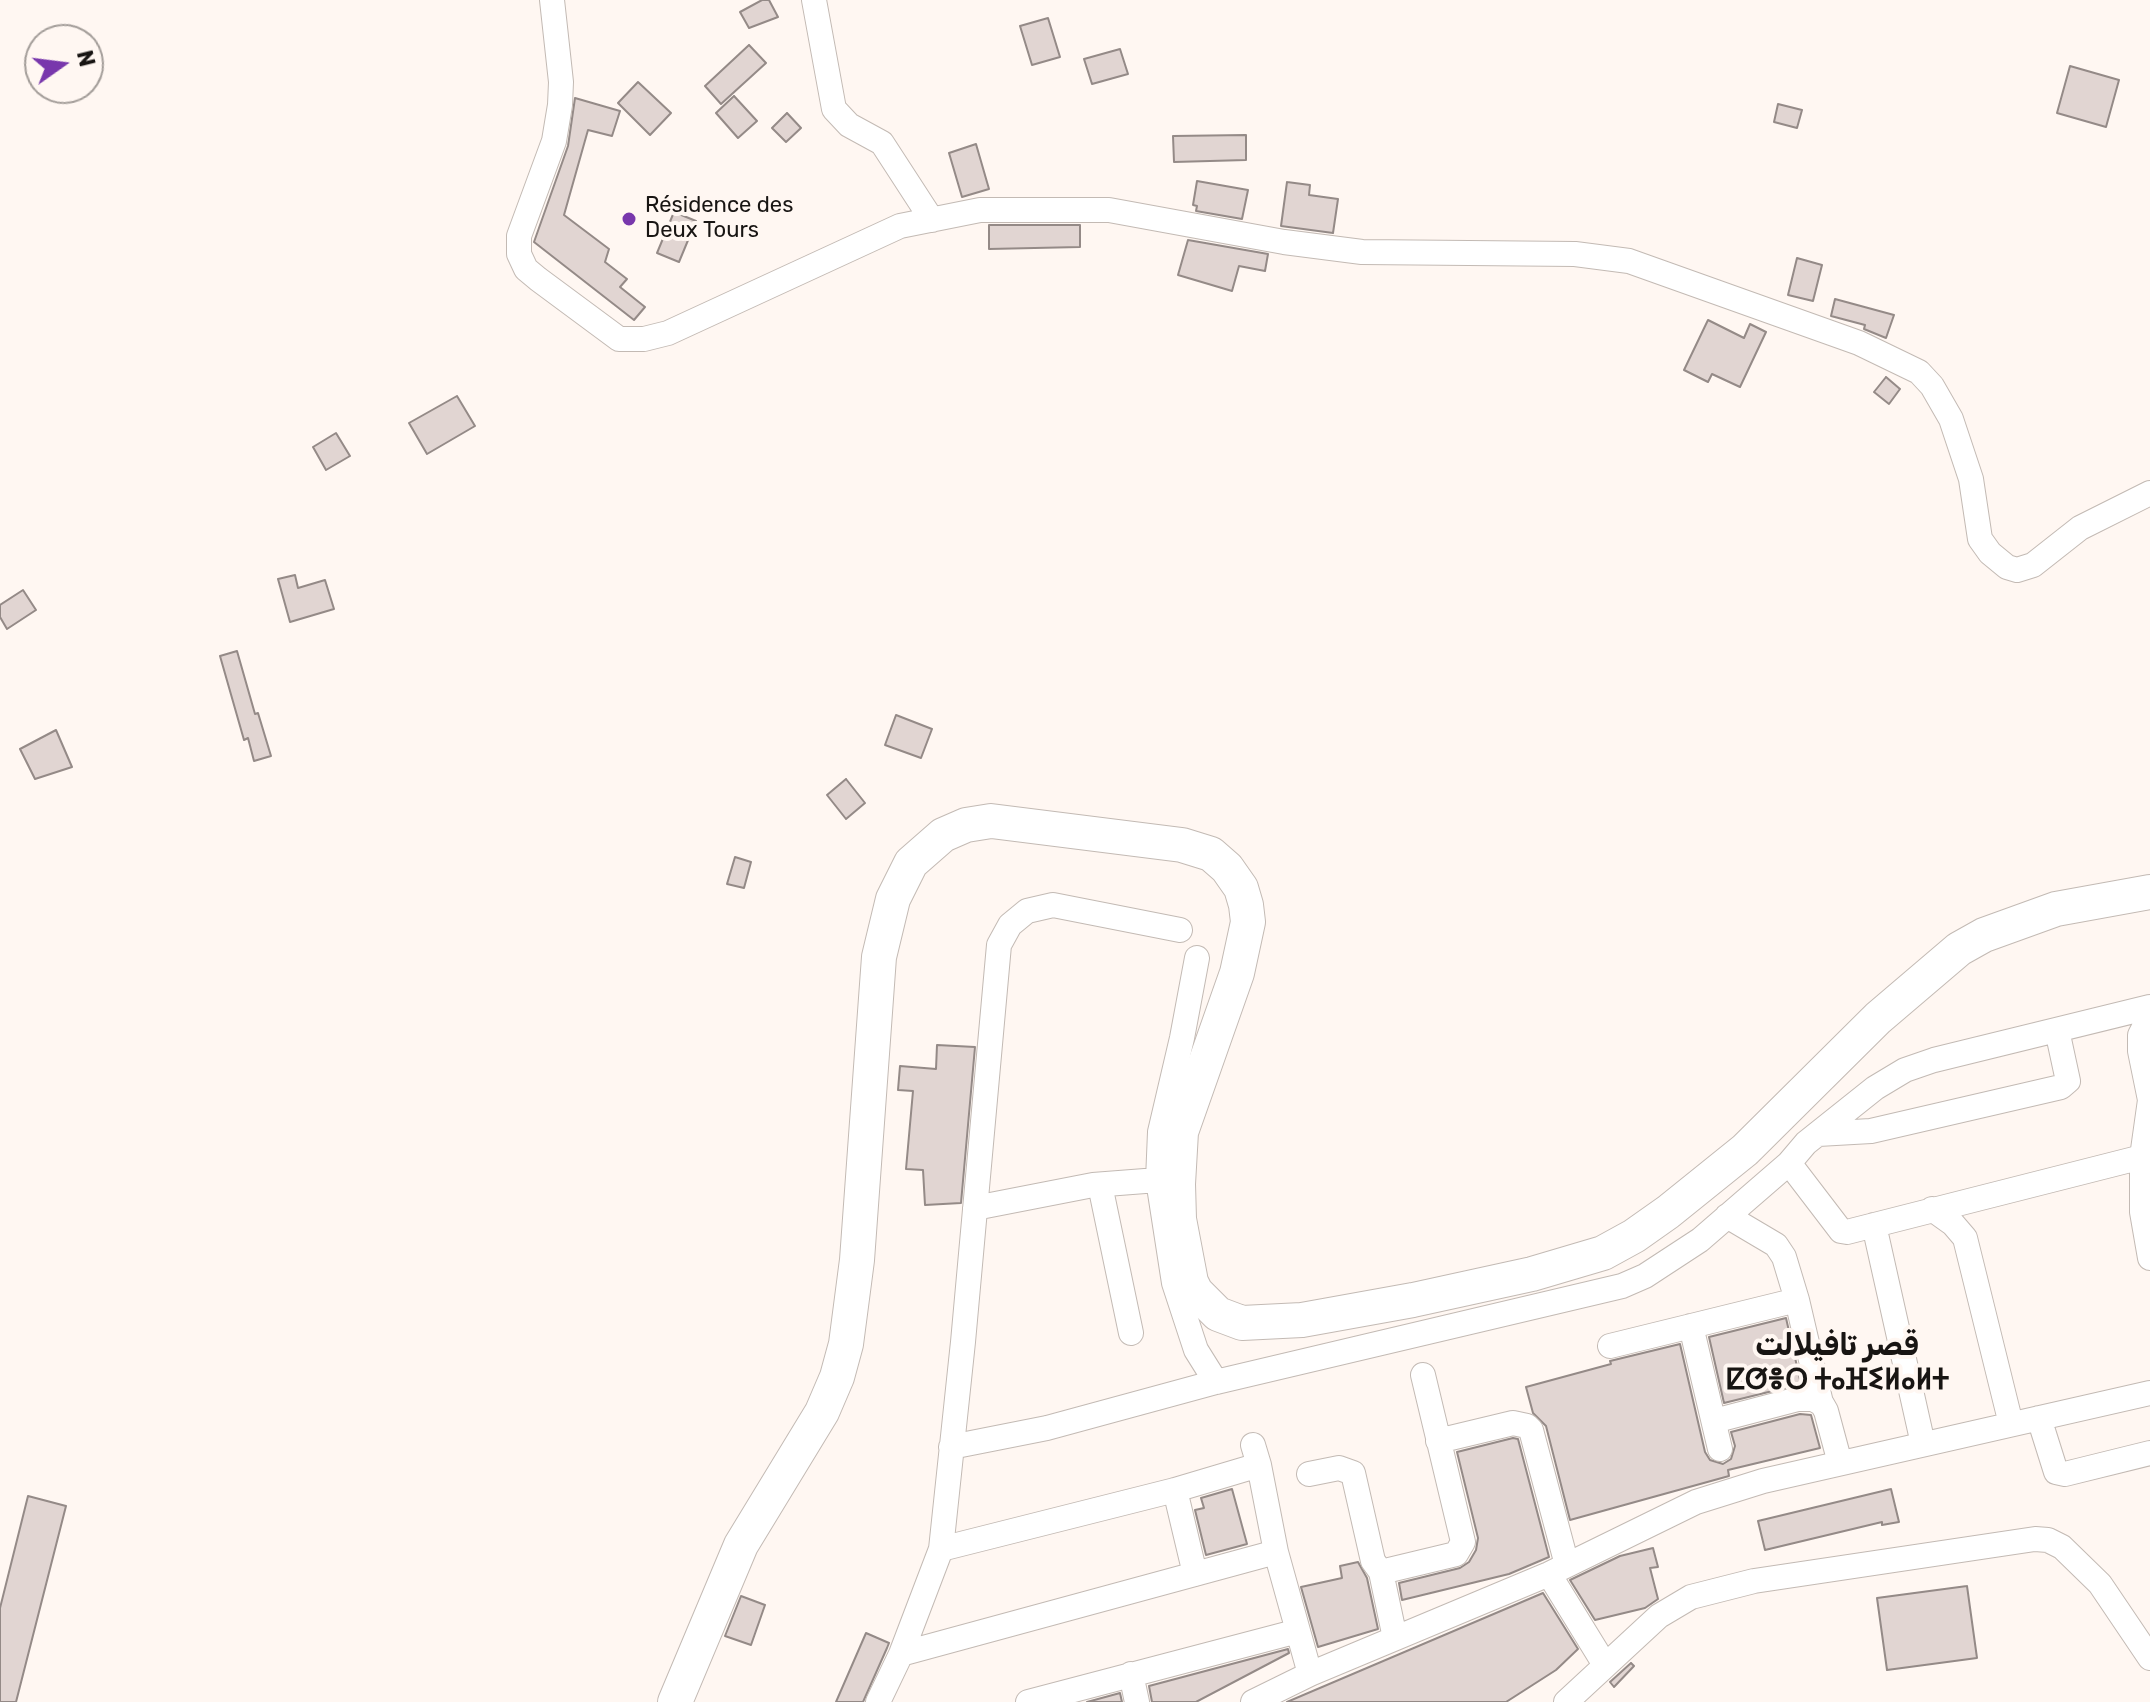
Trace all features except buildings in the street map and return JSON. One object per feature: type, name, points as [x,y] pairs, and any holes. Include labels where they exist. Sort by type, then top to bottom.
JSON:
[{"type":"main road","points":[[675,1702],[741,1545],[822,1412],[837,1377],[846,1344],[859,1245],[879,957],[893,899],[911,863],[943,835],[966,825],[991,821],[1182,845],[1211,854],[1227,868],[1241,888],[1248,922],[1237,973],[1181,1132],[1178,1184],[1179,1219],[1191,1282],[1196,1292],[1218,1314],[1242,1323],[1293,1321],[1413,1300],[1532,1274],[1603,1253],[1668,1212],[1745,1150],[1878,1018],[1959,949],[1984,935],[2056,909],[2150,892]]},
{"type":"street","points":[[552,0],[561,82],[560,105],[554,141],[519,236],[519,254],[526,269],[619,339],[668,333],[900,226],[980,210],[1109,210],[1284,242],[1362,252],[1575,254],[1629,261],[1859,343],[1919,372],[1932,386],[1951,419],[1971,479],[1980,539],[1990,553],[2007,567],[2017,570],[2033,565],[2080,528],[2150,493]]},
{"type":"street","points":[[814,0],[834,109],[849,125],[882,143],[932,220]]},
{"type":"street","points":[[878,1702],[901,1654],[941,1549],[999,945],[1010,925],[1027,911],[1053,905],[1180,930]]},
{"type":"street","points":[[1197,958],[1160,1132],[1158,1180],[1174,1283],[1196,1350],[1216,1382]]},
{"type":"street","points":[[951,1447],[1047,1428],[1216,1382],[1622,1286],[1700,1240],[1818,1134],[1875,1088],[1905,1070],[2057,1030],[2149,1018]]},
{"type":"street","points":[[2149,1018],[2140,1035],[2140,1051],[2150,1100],[2142,1212],[2150,1258]]},
{"type":"street","points":[[1818,1134],[1871,1131],[2061,1087],[2068,1081],[2057,1030]]},
{"type":"street","points":[[1789,1163],[1841,1231],[1847,1232],[1932,1209],[2145,1167]]},
{"type":"street","points":[[975,1208],[1100,1185],[1158,1180]]},
{"type":"street","points":[[1100,1185],[1131,1333]]},
{"type":"street","points":[[1932,1209],[1953,1224],[1965,1238],[2011,1424]]},
{"type":"street","points":[[1727,1216],[1776,1245],[1784,1257],[1821,1403],[1828,1415],[1840,1463]]},
{"type":"street","points":[[1874,1225],[1923,1444]]},
{"type":"street","points":[[1610,1346],[1797,1300]]},
{"type":"street","points":[[1691,1326],[1720,1449]]},
{"type":"street","points":[[1381,1572],[1456,1554],[1463,1542],[1423,1375]]},
{"type":"street","points":[[1253,1702],[1310,1674],[1558,1569],[1696,1502],[1763,1481],[2150,1393]]},
{"type":"street","points":[[1714,1421],[1798,1399],[1807,1398],[1821,1403]]},
{"type":"street","points":[[2039,1418],[2056,1472],[2065,1474],[2150,1453]]},
{"type":"street","points":[[1438,1441],[1513,1423],[1531,1430],[1558,1569],[1605,1665]]},
{"type":"street","points":[[941,1549],[1175,1490],[1256,1455],[1276,1552],[1310,1674]]},
{"type":"street","points":[[1309,1474],[1339,1468],[1353,1473],[1373,1561],[1381,1572],[1395,1638]]},
{"type":"street","points":[[1175,1490],[1195,1574]]},
{"type":"street","points":[[1566,1702],[1659,1616],[1681,1601],[1704,1593],[1754,1581],[2042,1539],[2062,1547],[2100,1584],[2150,1658]]},
{"type":"street","points":[[901,1654],[1276,1552]]},
{"type":"street","points":[[1028,1702],[1298,1631]]},
{"type":"street","points":[[1131,1674],[1137,1702]]},
{"type":"place","name":"Résidence des Deux Tours","points":[[629,219]]},
{"type":"district","name":"قصر تافيلالت ⵇⵚⴻⵔ ⵜⴰⴼⵉⵍⴰⵍⵜ","points":[[1837,1363]]}]
